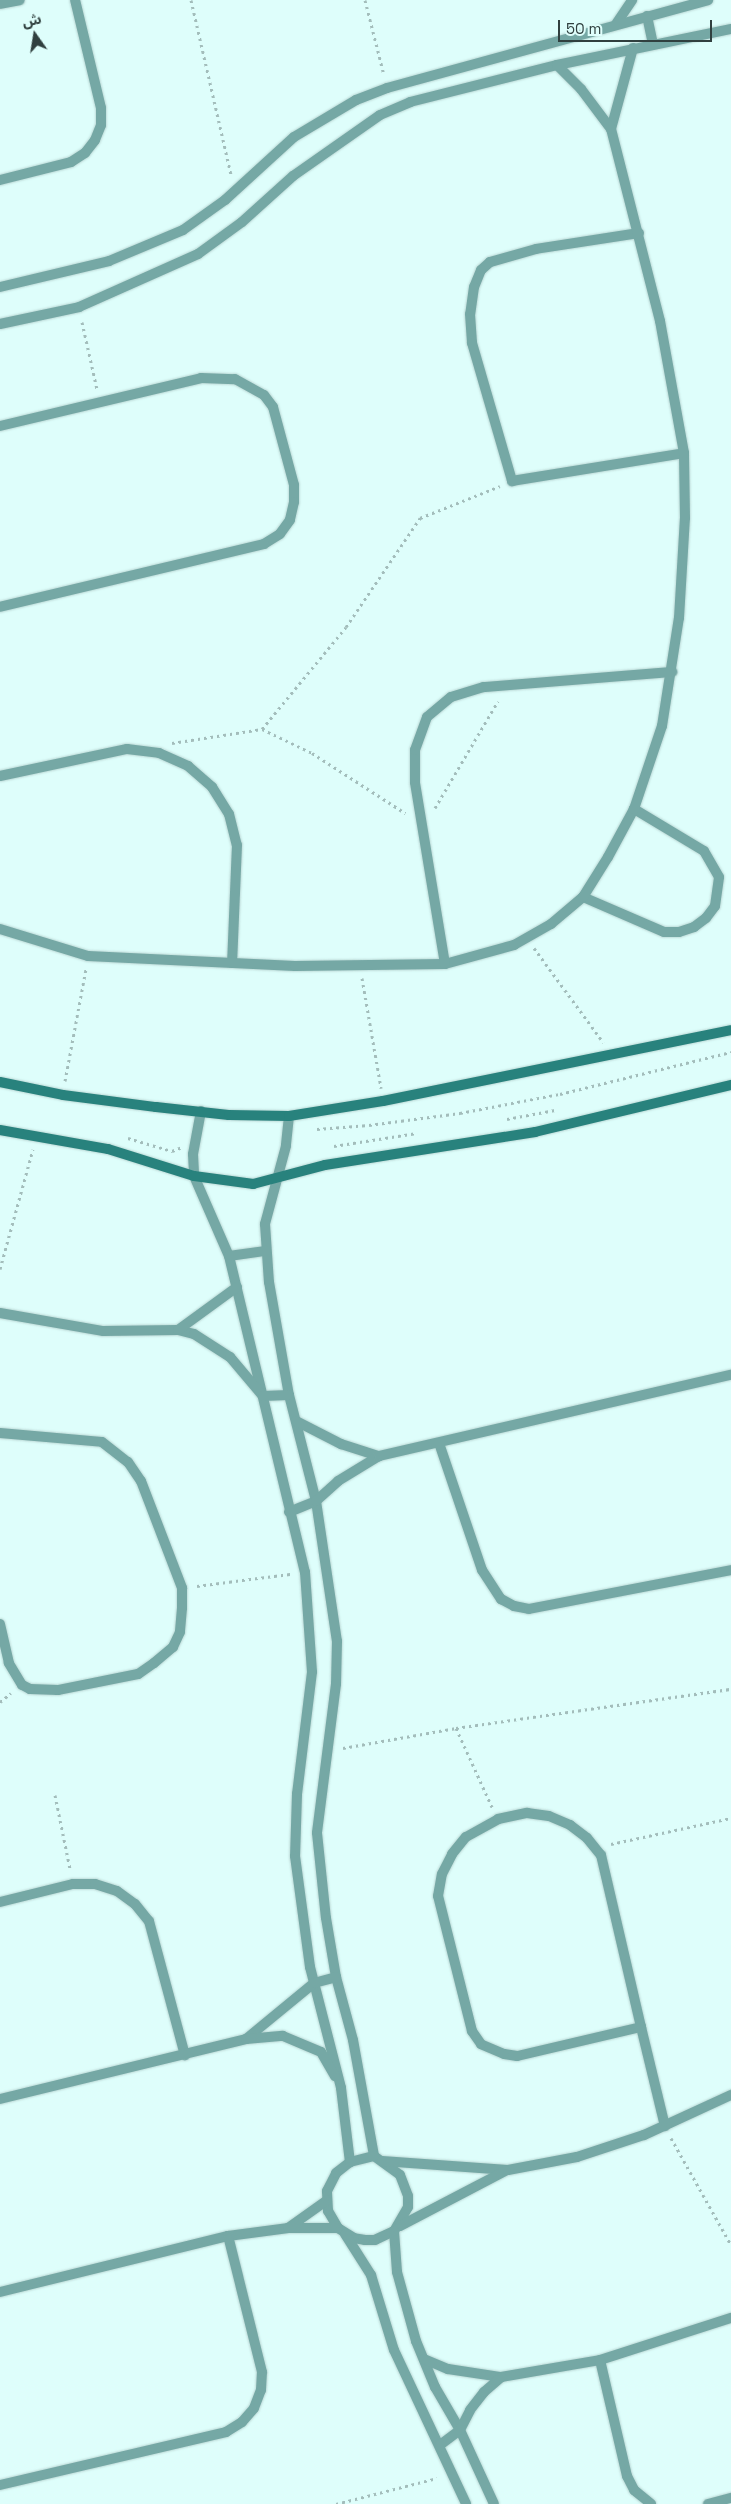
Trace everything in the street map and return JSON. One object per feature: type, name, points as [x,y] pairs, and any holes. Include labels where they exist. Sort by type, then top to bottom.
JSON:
[{"type":"street","points":[[0,4],[20,0]]},
{"type":"street","points":[[0,180],[71,162],[85,153],[95,140],[101,125],[101,108],[75,0]]},
{"type":"street","points":[[616,24],[632,0]]},
{"type":"street","points":[[0,287],[138,251],[183,230],[234,191],[294,137],[330,113],[387,88],[708,0]]},
{"type":"street","points":[[647,16],[653,44]]},
{"type":"street","points":[[0,324],[79,307],[198,254],[242,222],[293,176],[380,115],[410,102],[557,65],[731,29]]},
{"type":"street","points":[[611,129],[633,48]]},
{"type":"street","points":[[0,929],[88,956],[232,963],[445,964],[514,945],[551,924],[583,896],[634,809],[662,726],[679,618],[685,518],[684,452],[660,321],[611,129],[581,88],[557,65]]},
{"type":"street","points":[[639,233],[536,249],[490,262],[481,270],[474,287],[470,314],[472,343],[512,481],[684,452]]},
{"type":"street","points":[[0,426],[201,378],[218,377],[251,385],[264,395],[273,407],[294,485],[294,502],[290,520],[280,534],[247,549],[0,607]]},
{"type":"street","points":[[445,964],[414,767],[419,734],[427,718],[451,697],[484,687],[672,672]]},
{"type":"street","points":[[0,776],[127,749],[159,753],[188,766],[212,787],[229,814],[237,845],[232,963]]},
{"type":"street","points":[[583,896],[664,932],[680,932],[694,927],[706,918],[715,906],[718,877],[704,851],[634,809]]},
{"type":"street","points":[[0,1082],[63,1095],[201,1111],[289,1116],[383,1102],[731,1030]]},
{"type":"street","points":[[0,1130],[36,1139],[129,1153],[194,1176],[253,1184],[275,1180],[325,1165],[535,1132],[731,1085]]},
{"type":"street","points":[[201,1111],[193,1154],[194,1176],[229,1256],[289,1512],[305,1572],[312,1672],[297,1794],[296,1856],[314,1983],[341,2088],[350,2162]]},
{"type":"street","points":[[289,1116],[286,1146],[275,1180],[265,1224],[266,1251],[269,1282],[289,1395],[316,1501],[336,1641],[336,1684],[317,1833],[336,1977],[353,2040],[378,2159],[400,2175],[406,2185],[408,2207],[396,2229],[397,2272],[424,2359],[460,2430],[494,2504]]},
{"type":"street","points":[[229,1256],[266,1251]]},
{"type":"street","points":[[178,1330],[237,1287]]},
{"type":"street","points":[[0,1313],[103,1331],[178,1330],[194,1334],[230,1358],[263,1396]]},
{"type":"street","points":[[289,1512],[316,1501],[338,1481],[379,1456],[580,1408],[731,1376]]},
{"type":"street","points":[[263,1396],[289,1395]]},
{"type":"street","points":[[296,1421],[341,1444],[379,1456]]},
{"type":"street","points":[[0,1433],[102,1442],[128,1462],[140,1481],[182,1588],[180,1632],[173,1647],[154,1663],[138,1674],[58,1690],[30,1689],[22,1685],[9,1663],[0,1624]]},
{"type":"street","points":[[439,1443],[482,1570],[501,1600],[514,1606],[529,1609],[731,1570]]},
{"type":"street","points":[[641,2027],[516,2056],[504,2054],[481,2044],[466,2015],[438,1896],[442,1874],[452,1854],[466,1837],[498,1819],[527,1813],[549,1816],[570,1825],[602,1855],[665,2126]]},
{"type":"street","points":[[0,1902],[73,1884],[95,1884],[117,1891],[135,1904],[149,1921],[185,2055]]},
{"type":"street","points":[[246,2039],[314,1983],[336,1977]]},
{"type":"street","points":[[0,2099],[246,2039],[283,2036],[321,2052],[341,2088]]},
{"type":"street","points":[[288,2228],[326,2201],[331,2182],[350,2162],[378,2159],[508,2170],[577,2157],[665,2126],[731,2095]]},
{"type":"street","points":[[0,2292],[228,2236],[288,2228],[341,2231],[354,2238],[375,2240],[508,2170]]},
{"type":"street","points":[[326,2201],[341,2231],[371,2274],[394,2350],[466,2504]]},
{"type":"street","points":[[0,2486],[226,2432],[242,2422],[254,2408],[260,2390],[262,2372],[228,2236]]},
{"type":"street","points":[[424,2359],[457,2371],[501,2377],[600,2360],[731,2318]]},
{"type":"street","points":[[600,2360],[628,2476],[634,2490],[651,2504]]},
{"type":"street","points":[[440,2445],[460,2430],[470,2410],[484,2392],[501,2377]]},
{"type":"street","points":[[708,2504],[731,2498]]},
{"type":"path","points":[[191,0],[234,191]]},
{"type":"path","points":[[365,0],[387,88]]},
{"type":"path","points":[[79,307],[99,402]]},
{"type":"path","points":[[262,729],[346,626],[420,518],[512,481]]},
{"type":"path","points":[[166,744],[262,729],[312,754],[424,826],[509,684]]},
{"type":"path","points":[[527,938],[613,1055]]},
{"type":"path","points":[[63,1095],[88,956]]},
{"type":"path","points":[[360,965],[383,1102]]},
{"type":"path","points":[[314,1129],[369,1126],[560,1094],[731,1052]]},
{"type":"path","points":[[500,1120],[565,1108]]},
{"type":"path","points":[[328,1147],[424,1132]]},
{"type":"path","points":[[118,1136],[172,1151],[181,1148],[183,1140]]},
{"type":"path","points":[[0,1269],[36,1139]]},
{"type":"path","points":[[182,1588],[305,1572]]},
{"type":"path","points":[[328,1751],[456,1728],[731,1690]]},
{"type":"path","points":[[456,1728],[498,1819]]},
{"type":"path","points":[[55,1794],[73,1884]]},
{"type":"path","points":[[596,1848],[731,1818]]},
{"type":"path","points":[[665,2126],[731,2245]]},
{"type":"path","points":[[336,2504],[452,2474]]}]
